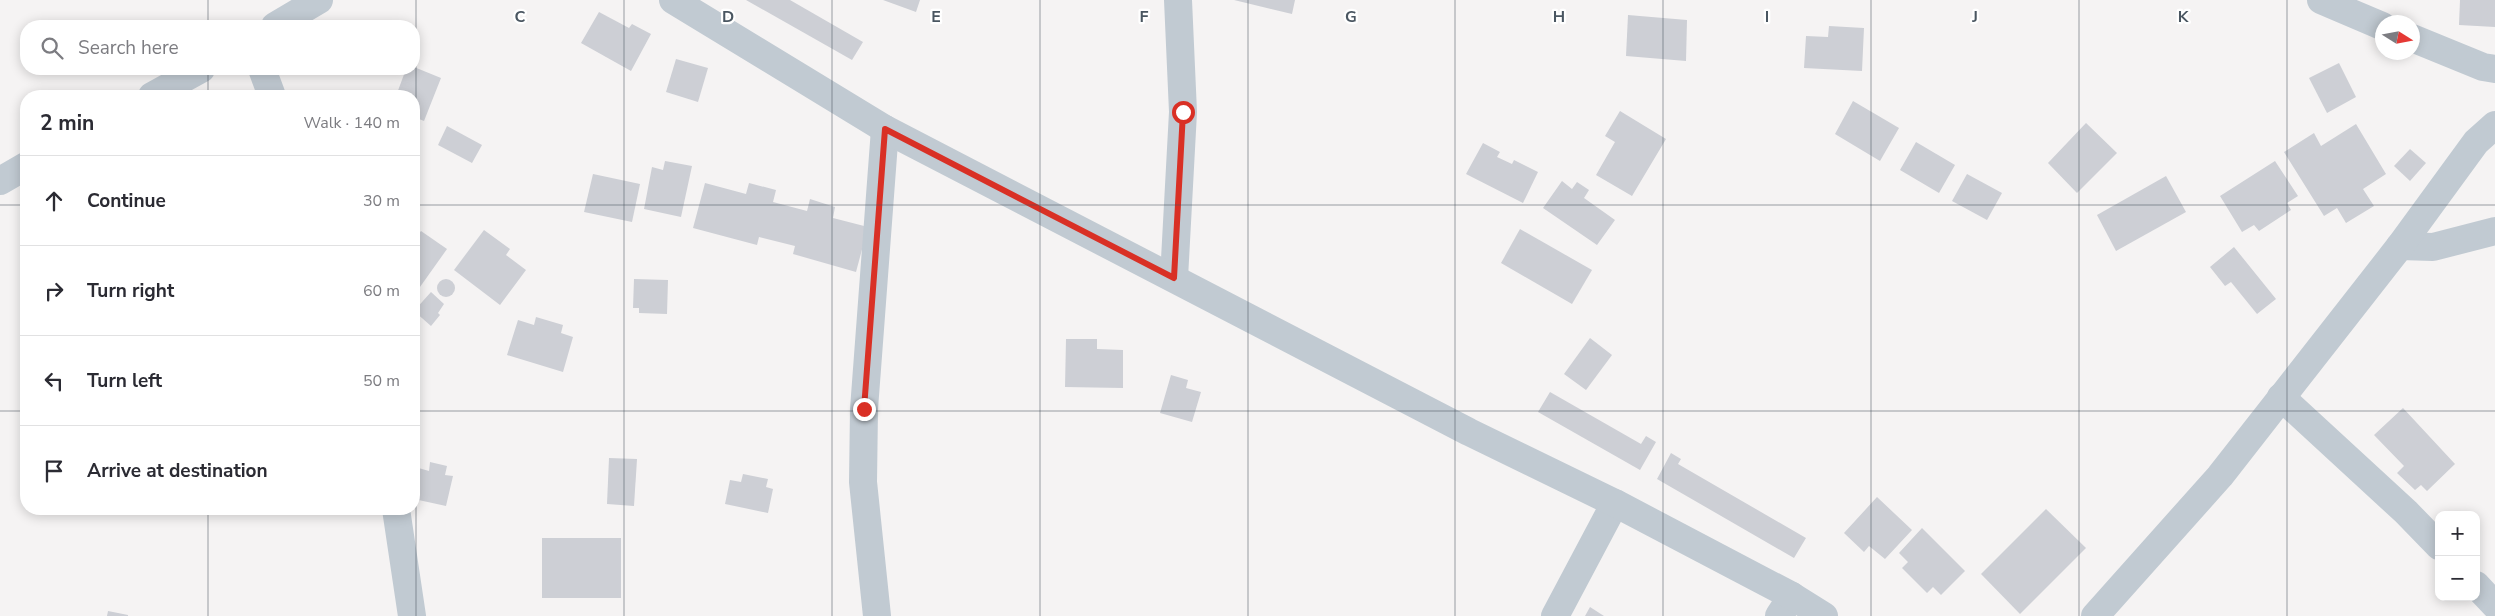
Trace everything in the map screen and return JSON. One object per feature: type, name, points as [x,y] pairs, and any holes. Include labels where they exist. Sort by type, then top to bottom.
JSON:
[{"type":"street","points":[[285,20],[319,0]]},
{"type":"street","points":[[673,0],[885,129],[1469,432],[1615,503],[1785,606],[1824,616]]},
{"type":"street","points":[[1174,278],[1183,112],[1178,0]]},
{"type":"street","points":[[2321,0],[2375,23]]},
{"type":"street","points":[[2420,41],[2483,68],[2495,69]]},
{"type":"street","points":[[163,90],[190,75]]},
{"type":"street","points":[[264,75],[270,90]]},
{"type":"street","points":[[2095,616],[2220,476],[2400,246],[2476,142],[2495,125]]},
{"type":"street","points":[[877,616],[863,482],[864,409],[885,129]]},
{"type":"street","points":[[0,181],[20,169]]},
{"type":"street","points":[[2400,246],[2433,247],[2495,231]]},
{"type":"street","points":[[2281,397],[2406,512],[2435,542]]},
{"type":"street","points":[[1555,616],[1615,503]]},
{"type":"street","points":[[397,515],[412,616]]},
{"type":"street","points":[[2480,590],[2495,605]]},
{"type":"building","points":[[746,0],[790,0],[863,42],[852,60]]},
{"type":"building","points":[[883,0],[920,0],[916,12]]},
{"type":"building","points":[[1234,0],[1295,0],[1292,14]]},
{"type":"building","points":[[2460,0],[2495,0],[2495,27],[2459,25]]},
{"type":"building","points":[[599,12],[629,28],[632,24],[651,34],[631,71],[581,43]]},
{"type":"building","points":[[1628,15],[1687,20],[1686,61],[1626,56]]},
{"type":"building","points":[[1829,26],[1864,28],[1862,71],[1804,68],[1806,36],[1828,37]]},
{"type":"building","points":[[676,59],[708,68],[698,102],[666,92]]},
{"type":"building","points":[[2339,63],[2356,97],[2327,113],[2309,78]]},
{"type":"building","points":[[420,69],[441,78],[424,121],[420,119],[420,90],[398,90],[404,75],[420,75]]},
{"type":"building","points":[[1853,101],[1899,128],[1880,161],[1835,134]]},
{"type":"building","points":[[1620,111],[1666,139],[1632,196],[1596,175],[1615,142],[1605,136]]},
{"type":"building","points":[[2086,123],[2117,153],[2077,193],[2048,163]]},
{"type":"building","points":[[2356,124],[2386,174],[2363,189],[2374,206],[2346,223],[2337,208],[2324,216],[2284,152],[2314,133],[2321,146]]},
{"type":"building","points":[[447,126],[482,145],[472,163],[438,145]]},
{"type":"building","points":[[1916,142],[1955,165],[1939,193],[1900,170]]},
{"type":"building","points":[[1483,143],[1500,152],[1497,157],[1512,164],[1514,160],[1538,172],[1523,203],[1466,174]]},
{"type":"building","points":[[2410,149],[2426,163],[2410,181],[2394,166]]},
{"type":"building","points":[[665,161],[692,166],[681,217],[644,209],[652,167],[663,170]]},
{"type":"building","points":[[2275,161],[2298,196],[2287,203],[2291,210],[2259,231],[2254,225],[2242,232],[2220,196]]},
{"type":"building","points":[[593,174],[640,184],[632,222],[584,212]]},
{"type":"building","points":[[1967,174],[2002,193],[1987,220],[1952,201]]},
{"type":"building","points":[[2166,176],[2186,212],[2116,251],[2097,215]]},
{"type":"building","points":[[1562,181],[1572,189],[1577,182],[1589,190],[1584,198],[1615,220],[1597,245],[1543,208]]},
{"type":"building","points":[[705,183],[746,194],[749,183],[776,190],[773,202],[807,211],[810,199],[835,207],[833,218],[868,227],[856,272],[793,254],[795,246],[759,237],[757,245],[693,228]]},
{"type":"building","points":[[1520,229],[1592,270],[1572,304],[1501,263]]},
{"type":"building","points":[[484,230],[510,249],[506,255],[526,270],[500,305],[454,270]]},
{"type":"building","points":[[420,232],[447,249],[420,287]]},
{"type":"building","points":[[2234,247],[2276,299],[2257,314],[2231,282],[2225,286],[2210,267]]},
{"type":"building","points":[[446,279],[452,282],[455,288],[452,294],[446,297],[440,294],[437,288],[440,282]]},
{"type":"building","points":[[634,279],[668,280],[667,314],[639,313],[639,308],[633,308]]},
{"type":"building","points":[[431,292],[444,304],[438,313],[440,315],[431,326],[420,316],[420,304]]},
{"type":"building","points":[[536,317],[563,325],[561,333],[573,337],[563,372],[507,355],[518,320],[534,325]]},
{"type":"building","points":[[1590,338],[1612,355],[1586,390],[1564,374]]},
{"type":"building","points":[[1066,339],[1097,339],[1097,349],[1123,350],[1123,388],[1065,387]]},
{"type":"building","points":[[1171,375],[1188,380],[1186,388],[1201,392],[1192,422],[1160,413]]},
{"type":"building","points":[[1550,392],[1641,444],[1646,436],[1656,442],[1640,470],[1538,412]]},
{"type":"building","points":[[2403,408],[2455,464],[2427,491],[2421,485],[2415,490],[2397,473],[2404,466],[2374,435]]},
{"type":"building","points":[[1671,453],[1681,459],[1678,464],[1806,538],[1794,558],[1657,479]]},
{"type":"building","points":[[609,458],[637,459],[634,506],[607,504]]},
{"type":"building","points":[[430,462],[447,466],[445,475],[453,476],[446,506],[420,500],[420,468],[429,471]]},
{"type":"building","points":[[743,474],[768,479],[766,487],[773,489],[768,513],[725,504],[730,480],[741,482]]},
{"type":"building","points":[[1877,497],[1912,530],[1885,559],[1869,546],[1864,552],[1844,533]]},
{"type":"building","points":[[2046,509],[2086,548],[2020,614],[1981,574]]},
{"type":"building","points":[[1922,528],[1965,571],[1941,595],[1933,587],[1927,593],[1902,568],[1908,562],[1899,553]]},
{"type":"building","points":[[542,538],[621,538],[621,598],[542,598]]},
{"type":"building","points":[[1590,607],[1604,616],[1585,616]]},
{"type":"building","points":[[108,611],[128,615],[128,616],[107,616]]},
{"type":"route","points":[[864,409],[885,129],[1174,278],[1183,112]]}]
